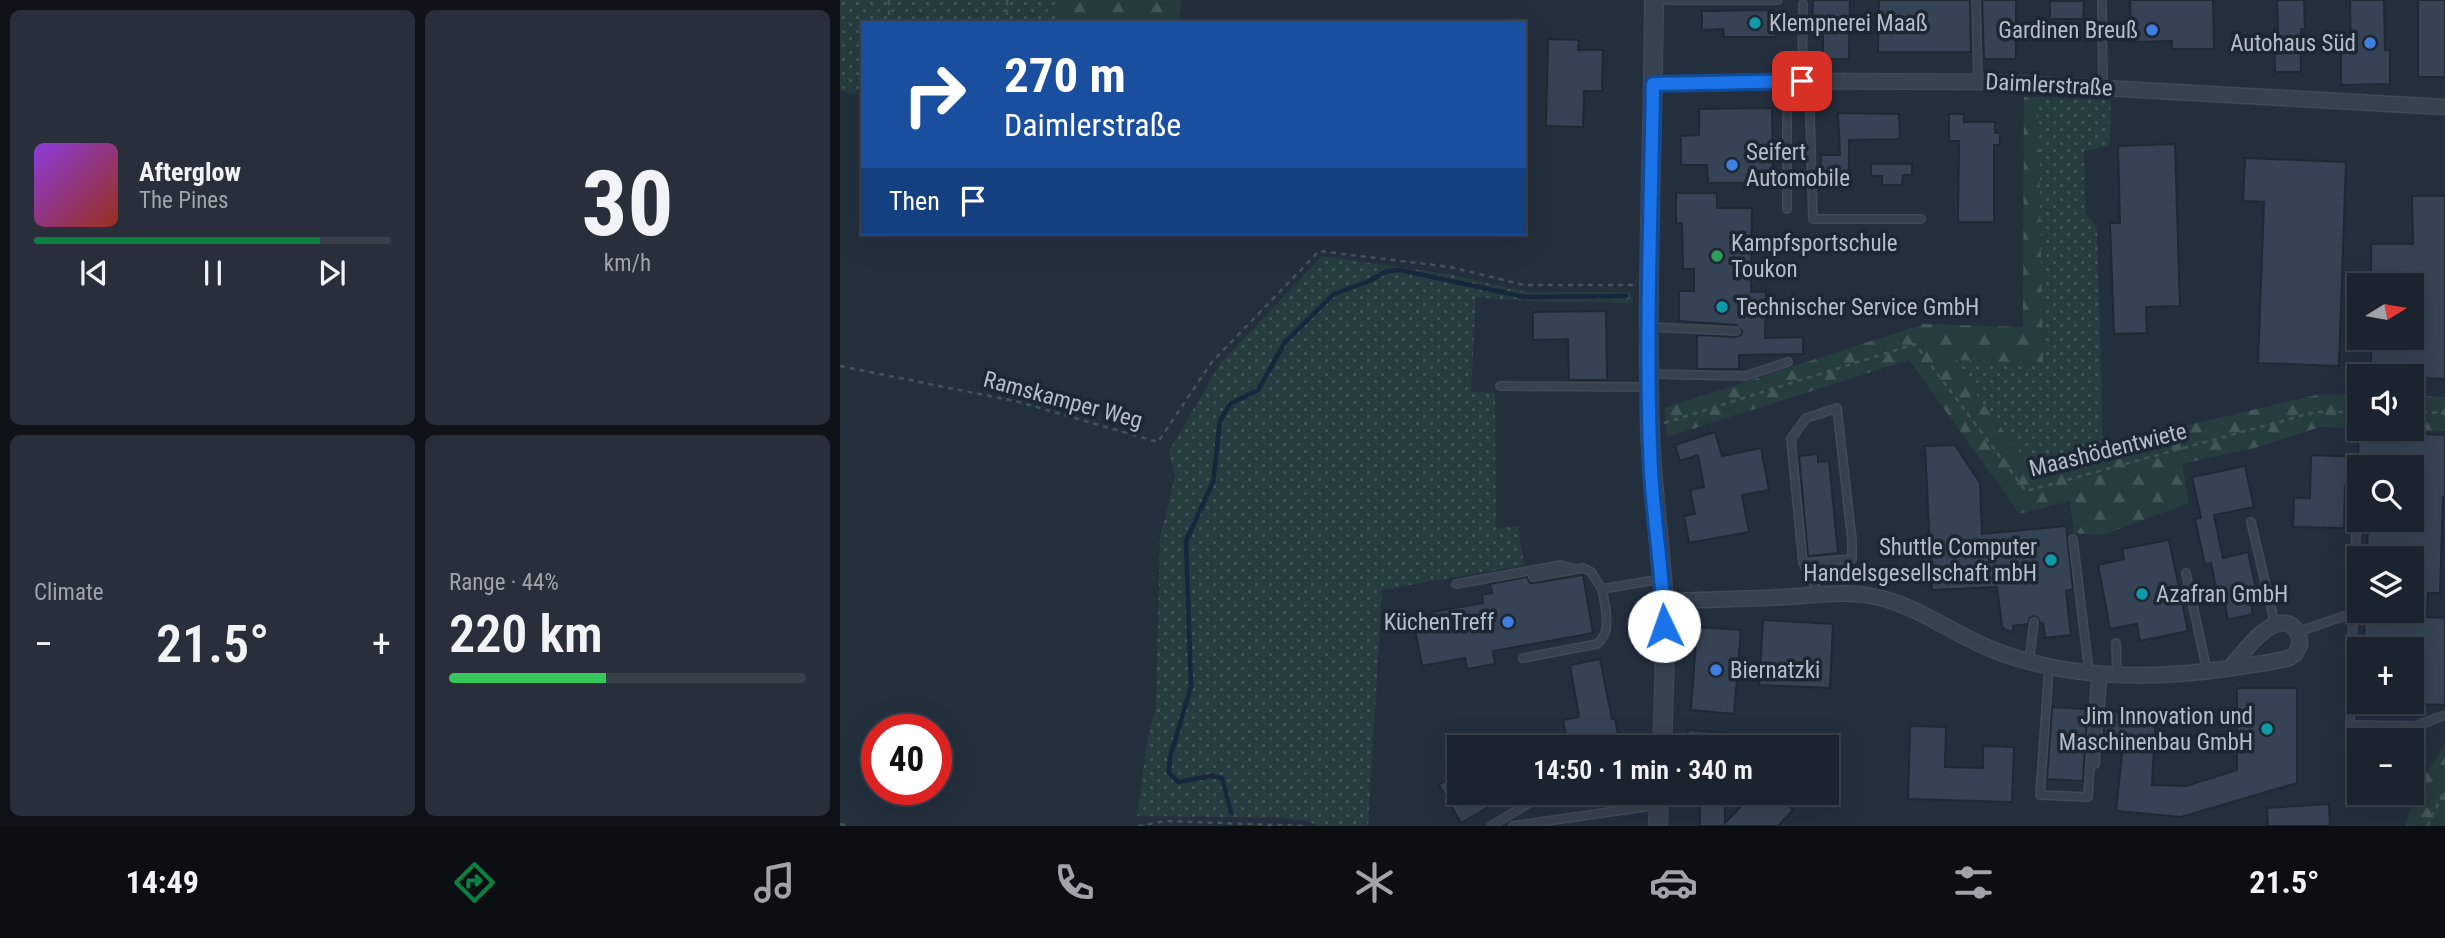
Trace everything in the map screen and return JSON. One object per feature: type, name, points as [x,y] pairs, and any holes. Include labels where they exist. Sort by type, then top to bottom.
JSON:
[{"type":"street","points":[[1654,0],[1649,285],[1650,427],[1651,475],[1664,601],[1662,735]]},
{"type":"street","name":"Daimlerstraße","points":[[1653,84],[1978,82],[2445,107]]},
{"type":"street","points":[[1664,601],[1846,594],[1880,598],[1910,609],[1989,648],[2029,662],[2049,668],[2101,674],[2169,676],[2207,672],[2230,668],[2291,657],[2300,645],[2297,632],[2288,624],[2275,624],[2264,630],[2230,668]]},
{"type":"street","points":[[1658,826],[1659,805]]},
{"type":"lane","points":[[1666,0],[1778,0]]},
{"type":"lane","points":[[1976,0],[1978,82]]},
{"type":"lane","points":[[2102,0],[2103,88]]},
{"type":"lane","points":[[1787,209],[1800,81],[1803,4]]},
{"type":"lane","points":[[1800,81],[1813,219],[1921,219]]},
{"type":"lane","points":[[1649,327],[1736,331]]},
{"type":"lane","points":[[1500,386],[1745,376],[1788,362]]},
{"type":"lane","points":[[1803,564],[1852,559],[1837,408],[1806,418],[1791,439],[1803,564],[1819,595]]},
{"type":"lane","points":[[2251,522],[2275,624]]},
{"type":"lane","points":[[2073,539],[2101,674],[2091,804]]},
{"type":"lane","points":[[1456,584],[1561,565],[1576,569]]},
{"type":"lane","points":[[1523,658],[1597,644],[1606,632],[1602,589],[1588,569],[1532,577]]},
{"type":"lane","points":[[2186,573],[2207,672]]},
{"type":"lane","points":[[1602,589],[1661,579]]},
{"type":"lane","points":[[2297,632],[2347,614]]},
{"type":"lane","points":[[2029,662],[2034,622]]},
{"type":"lane","points":[[2353,623],[2350,724],[2416,726],[2445,715]]},
{"type":"lane","points":[[2049,668],[2040,794],[2088,797],[2101,674],[2116,643]]},
{"type":"lane","points":[[1491,826],[1526,805]]},
{"type":"lane","points":[[1513,826],[1627,805]]},
{"type":"path","points":[[889,0],[889,21]]},
{"type":"path","points":[[1007,0],[1007,21]]},
{"type":"path","name":"Ramskamper Weg","points":[[840,366],[1019,402],[1158,442],[1211,363],[1319,251],[1450,267],[1524,285],[1649,285]]},
{"type":"path","name":"Maashödentwiete","points":[[1650,427],[1915,344],[2026,491],[2315,412],[2347,412]]},
{"type":"path","points":[[2424,412],[2445,413]]},
{"type":"path","points":[[2427,826],[2445,790]]},
{"type":"path","points":[[1138,826],[1166,821],[1305,826]]},
{"type":"path","points":[[840,824],[848,826]]},
{"type":"green space","points":[[840,0],[1059,0],[1060,21],[861,21],[861,96],[840,91]]},
{"type":"green space","points":[[1059,0],[1181,0],[1179,21],[1060,21]]},
{"type":"green space","points":[[2024,97],[2038,97],[2043,363],[1951,360],[2027,463],[2316,395],[2347,394],[2347,428],[2320,427],[2258,447],[2182,464],[2189,503],[2103,535],[2074,533],[2070,501],[2020,514],[1909,360],[1667,437],[1665,408],[1924,324],[2023,327]]},
{"type":"green space","points":[[2038,97],[2111,100],[2109,146],[2084,151],[2086,214],[2097,227],[2103,446],[2027,463],[1950,360],[2043,363]]},
{"type":"green space","points":[[1322,256],[1448,274],[1527,292],[1630,292],[1633,303],[1476,297],[1471,392],[1495,393],[1496,528],[1518,526],[1524,565],[1382,590],[1368,826],[1318,826],[1284,818],[1137,816],[1148,736],[1156,708],[1160,537],[1175,477],[1169,451],[1220,364]]},
{"type":"green space","points":[[2424,396],[2445,397],[2445,431],[2424,430]]},
{"type":"green space","points":[[2445,744],[2445,826],[2405,826],[2412,805],[2424,805],[2424,777]]},
{"type":"building","points":[[1813,0],[1850,0],[1849,59],[1823,59],[1823,29],[1812,29]]},
{"type":"building","points":[[1879,0],[1970,0],[1971,52],[1878,52]]},
{"type":"building","points":[[1982,0],[2016,0],[2016,59],[1984,59]]},
{"type":"building","points":[[2130,0],[2213,0],[2214,49],[2172,49],[2172,41],[2131,42]]},
{"type":"building","points":[[2277,0],[2304,0],[2305,29],[2301,29],[2301,72],[2275,72],[2274,29],[2278,29]]},
{"type":"building","points":[[2350,0],[2384,0],[2385,50],[2390,50],[2390,84],[2341,85],[2341,50],[2351,50]]},
{"type":"building","points":[[2418,0],[2445,0],[2445,77],[2418,77]]},
{"type":"building","points":[[2050,1],[2084,1],[2083,19],[2050,19]]},
{"type":"building","name":"Klempnerei Maaß","points":[[1775,10],[1776,37],[1724,37],[1723,29],[1702,30],[1702,11]]},
{"type":"building","points":[[1548,39],[1579,40],[1578,50],[1603,50],[1602,91],[1584,91],[1583,127],[1546,126]]},
{"type":"building","points":[[1772,108],[1773,183],[1708,183],[1707,165],[1681,165],[1681,136],[1699,135],[1699,109]]},
{"type":"building","points":[[1838,113],[1899,114],[1900,139],[1849,140],[1849,183],[1821,183],[1821,155],[1840,155]]},
{"type":"building","points":[[1949,114],[1964,114],[1964,122],[1995,122],[1995,133],[2000,133],[2000,145],[1994,145],[1994,222],[1958,222],[1959,141],[1949,141]]},
{"type":"building","points":[[2175,144],[2180,306],[2146,307],[2147,333],[2114,334],[2110,223],[2120,223],[2118,146]]},
{"type":"building","points":[[2245,158],[2346,162],[2339,366],[2258,363],[2264,202],[2243,201]]},
{"type":"building","points":[[1871,164],[1912,164],[1912,175],[1903,175],[1902,185],[1882,185],[1882,176],[1871,176]]},
{"type":"building","points":[[1676,193],[1717,193],[1717,208],[1752,208],[1751,292],[1766,292],[1765,338],[1803,337],[1803,354],[1739,355],[1739,369],[1697,369],[1697,335],[1736,337],[1741,335],[1742,331],[1736,325],[1679,321],[1679,291],[1694,291],[1694,269],[1683,269],[1682,223],[1676,223]]},
{"type":"building","points":[[2412,196],[2445,196],[2445,379],[2424,378],[2424,364],[2371,364],[2371,350],[2424,350],[2424,273],[2371,273],[2371,244],[2413,244]]},
{"type":"building","points":[[1606,311],[1607,380],[1569,380],[1568,339],[1533,340],[1533,312]]},
{"type":"building","points":[[1715,432],[1722,456],[1761,448],[1769,490],[1742,495],[1749,532],[1689,543],[1684,516],[1695,514],[1690,490],[1704,487],[1698,455],[1680,461],[1675,445]]},
{"type":"building","points":[[2424,434],[2445,435],[2440,593],[2428,593],[2427,617],[2445,618],[2445,705],[2424,704],[2424,637],[2364,637],[2365,623],[2424,623],[2424,546],[2367,546],[2368,532],[2424,532],[2424,455],[2358,455],[2359,441],[2424,441]]},
{"type":"building","points":[[1955,445],[1980,483],[1982,534],[2066,526],[2073,589],[2066,591],[2071,635],[2045,638],[2043,623],[2034,616],[2028,624],[2013,626],[2013,632],[2005,630],[2002,627],[1997,587],[1932,590],[1925,446]]},
{"type":"building","points":[[1818,454],[1818,462],[1829,461],[1838,553],[1808,556],[1799,456]]},
{"type":"building","points":[[2311,455],[2347,457],[2344,528],[2293,527],[2294,498],[2310,498]]},
{"type":"building","points":[[2245,466],[2254,507],[2214,515],[2223,558],[2248,552],[2256,588],[2248,590],[2253,614],[2228,620],[2223,596],[2218,597],[2211,563],[2205,565],[2195,519],[2201,518],[2192,477]]},
{"type":"building","name":"Azafran GmbH","points":[[2169,540],[2188,631],[2140,641],[2137,624],[2110,629],[2098,565],[2124,559],[2122,549]]},
{"type":"building","name":"KüchenTreff","points":[[1583,575],[1593,633],[1493,651],[1495,664],[1467,669],[1465,658],[1422,666],[1414,624],[1434,621],[1432,612],[1483,603],[1482,595],[1492,593],[1490,584],[1527,577],[1530,583],[1534,583]]},
{"type":"building","points":[[1763,620],[1833,624],[1830,688],[1759,685]]},
{"type":"building","name":"Biernatzki","points":[[1697,627],[1741,630],[1734,714],[1691,710]]},
{"type":"building","points":[[1600,659],[1612,719],[1615,719],[1618,735],[1566,735],[1563,720],[1579,717],[1570,665]]},
{"type":"building","name":"Jim Innovation und Maschinenbau GmbH","points":[[2237,688],[2297,688],[2297,783],[2181,817],[2116,811],[2122,753],[2102,752],[2106,711],[2156,713],[2152,785],[2186,786],[2237,770]]},
{"type":"building","points":[[2052,707],[2087,709],[2083,781],[2047,779]]},
{"type":"building","points":[[1910,726],[1946,727],[1945,767],[1983,768],[1983,746],[2014,747],[2012,802],[1908,799]]},
{"type":"building","points":[[1688,730],[1736,734],[1736,735],[1687,735]]},
{"type":"building","points":[[1447,780],[1447,799],[1439,785]]},
{"type":"building","points":[[2329,804],[2330,826],[2268,826],[2267,808]]},
{"type":"building","points":[[1451,805],[1492,805],[1461,823]]},
{"type":"building","points":[[1700,805],[1725,805],[1725,823],[1742,805],[1788,805],[1793,810],[1778,826],[1700,826]]},
{"type":"waterway","points":[[1231,813],[1222,778],[1211,776],[1178,782],[1169,773],[1170,757],[1191,687],[1186,541],[1213,482],[1220,421],[1230,404],[1258,390],[1285,342],[1334,294],[1367,282],[1387,271],[1400,270],[1525,297],[1626,296]]},
{"type":"place","name":"Klempnerei Maaß","points":[[1755,23]]},
{"type":"place","name":"Gardinen Breuß","points":[[2152,30]]},
{"type":"place","name":"Autohaus Süd","points":[[2370,43]]},
{"type":"place","name":"Seifert Automobile","points":[[1732,165]]},
{"type":"place","name":"Kampfsportschule Toukon","points":[[1717,256]]},
{"type":"place","name":"Technischer Service GmbH","points":[[1722,307]]},
{"type":"place","name":"Shuttle Computer Handelsgesellschaft mbH","points":[[2051,560]]},
{"type":"place","name":"Azafran GmbH","points":[[2142,594]]},
{"type":"place","name":"KüchenTreff","points":[[1508,622]]},
{"type":"place","name":"Biernatzki","points":[[1716,670]]},
{"type":"place","name":"Jim Innovation und Maschinenbau GmbH","points":[[2267,729]]},
{"type":"route","points":[[1664,626],[1664,601],[1651,475],[1650,427],[1649,285],[1653,84],[1802,81]]}]
